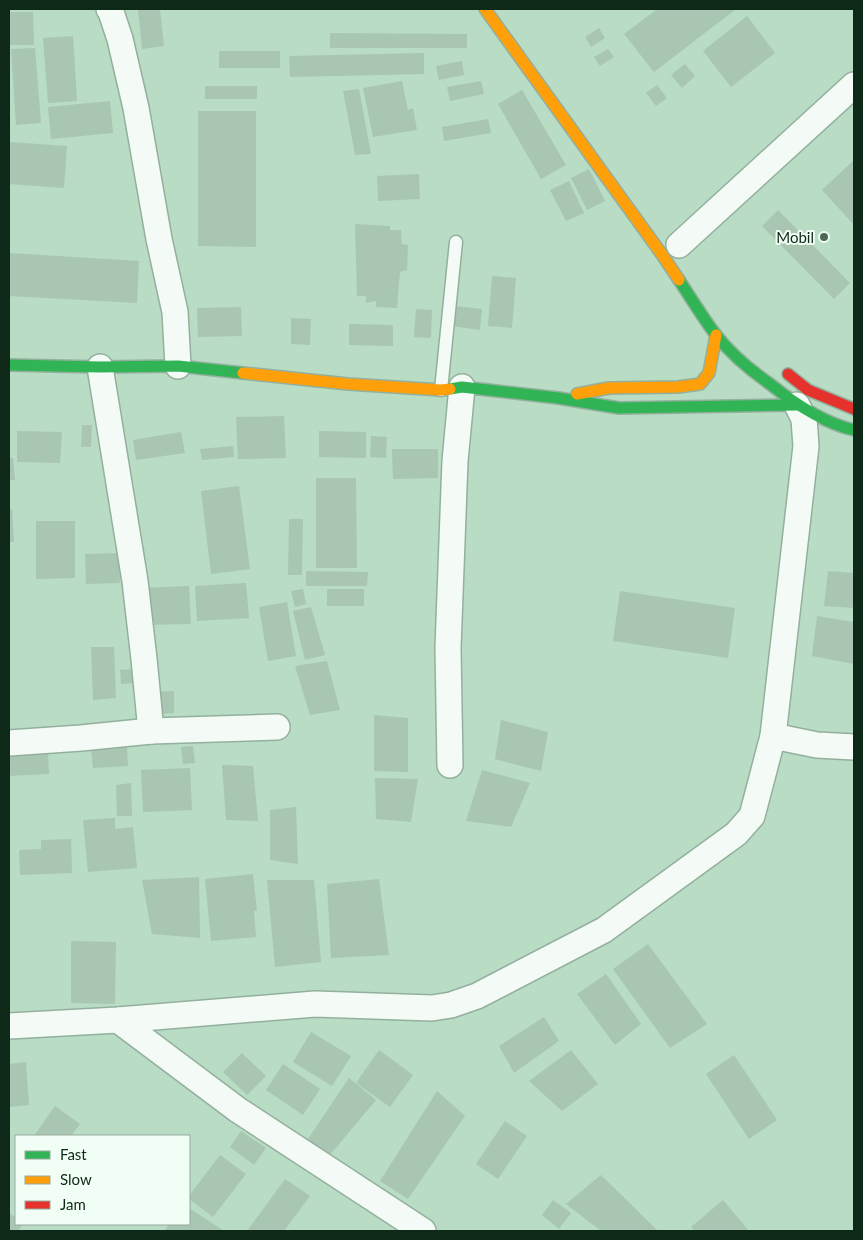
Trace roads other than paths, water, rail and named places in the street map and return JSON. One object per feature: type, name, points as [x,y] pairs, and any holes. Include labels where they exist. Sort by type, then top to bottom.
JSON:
[{"type":"street","points":[[109,9],[120,40],[136,108],[174,312],[178,366]]},
{"type":"street","points":[[485,9],[663,256],[716,334],[732,353],[752,371],[797,405],[841,427],[854,430]]},
{"type":"street","points":[[679,245],[854,85]]},
{"type":"street","points":[[558,398],[609,388],[678,387],[700,384],[709,372],[716,334]]},
{"type":"street","points":[[9,365],[178,366],[348,384],[452,388],[558,398],[619,408],[797,405]]},
{"type":"street","points":[[100,367],[134,581],[151,731]]},
{"type":"street","points":[[779,368],[808,390],[854,409]]},
{"type":"street","points":[[450,765],[449,638],[454,461],[452,388]]},
{"type":"street","points":[[9,1026],[118,1020],[316,1004],[432,1008],[451,1005],[477,996],[604,930],[736,834],[752,816],[773,736],[806,446],[804,419],[797,405]]},
{"type":"street","points":[[9,744],[151,731],[276,727]]},
{"type":"street","points":[[773,736],[817,745],[854,748]]},
{"type":"street","points":[[118,1020],[238,1110],[423,1231]]},
{"type":"lane","points":[[452,388],[456,242]]},
{"type":"place","name":"Mobil","points":[[824,237]]}]
